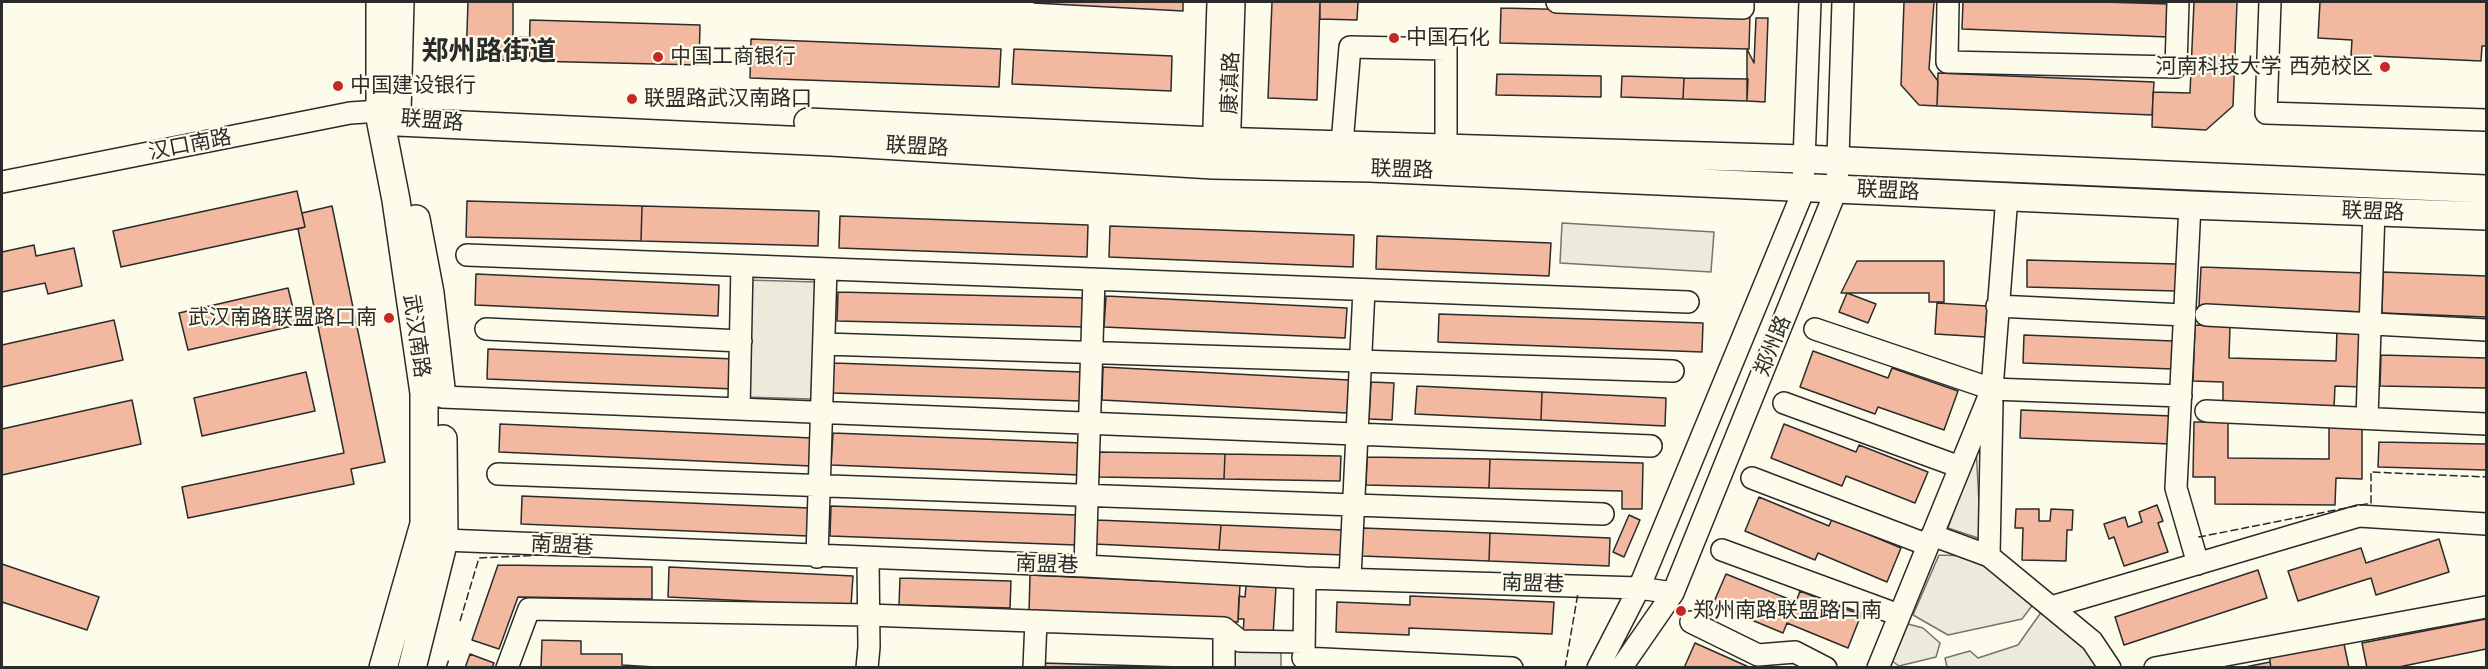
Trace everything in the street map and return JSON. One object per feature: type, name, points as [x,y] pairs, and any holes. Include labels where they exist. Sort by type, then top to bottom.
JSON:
[{"type":"main road","name":"武汉南路","points":[[380,2],[391,112],[396,200],[424,393],[424,524],[433,537]]},
{"type":"main road","name":"武汉南路","points":[[400,2],[391,112],[430,293],[442,397],[433,537],[412,668]]},
{"type":"main road","name":"联盟路","points":[[391,112],[831,142],[1221,153],[1370,168],[2487,216]]},
{"type":"main road","name":"联盟路","points":[[1221,153],[1342,144],[1838,160],[2487,189]]},
{"type":"main road","name":"武汉南路","points":[[383,668],[433,537]]},
{"type":"street","name":"康滇路","points":[[1218,2],[1221,153]]},
{"type":"street","name":"康滇路","points":[[1221,153],[1234,2]]},
{"type":"street","points":[[1557,2],[1743,8],[1743,2]]},
{"type":"street","name":"郑州路","points":[[1598,668],[1639,588],[1803,187],[1810,2]]},
{"type":"street","name":"郑州路","points":[[1621,668],[1673,593],[1837,188],[1843,2]]},
{"type":"street","points":[[1948,2],[1947,62],[2176,67],[2178,2]]},
{"type":"street","points":[[2270,2],[2266,113],[2487,120]]},
{"type":"street","points":[[1342,144],[1350,47],[1446,49],[1446,147]]},
{"type":"street","name":"汉口南路","points":[[2,182],[350,113],[391,112]]},
{"type":"street","points":[[1989,556],[1992,389],[2006,209],[2005,196]]},
{"type":"street","points":[[2190,205],[2176,488],[2198,564]]},
{"type":"street","points":[[2367,418],[2374,211]]},
{"type":"street","points":[[467,255],[1688,302]]},
{"type":"street","points":[[739,409],[742,266]]},
{"type":"street","points":[[817,557],[826,269]]},
{"type":"street","points":[[1085,566],[1094,279]]},
{"type":"street","points":[[1350,578],[1364,290]]},
{"type":"street","points":[[1997,306],[2184,315]]},
{"type":"street","points":[[2206,315],[2487,330]]},
{"type":"street","points":[[486,328],[741,341]]},
{"type":"street","points":[[1815,329],[1992,389],[2181,396]]},
{"type":"street","points":[[824,344],[1673,371]]},
{"type":"street","points":[[1878,668],[1992,389]]},
{"type":"street","points":[[442,397],[1651,446]]},
{"type":"street","points":[[1784,403],[1960,467]]},
{"type":"street","points":[[2206,411],[2487,424]]},
{"type":"street","points":[[498,474],[1603,513]]},
{"type":"street","points":[[1752,478],[1930,540],[1989,556],[2092,641],[2110,668]]},
{"type":"street","points":[[2051,607],[2359,516],[2487,525]]},
{"type":"street","name":"南盟巷","points":[[433,537],[817,557],[1085,566],[1305,578],[1639,588],[1673,593]]},
{"type":"street","points":[[1722,550],[1899,615]]},
{"type":"street","points":[[867,668],[868,559]]},
{"type":"street","points":[[1304,656],[1305,578]]},
{"type":"street","points":[[2155,668],[2487,607]]},
{"type":"street","points":[[507,668],[529,609],[868,615],[1224,628],[1240,641],[1304,656],[1512,668]]},
{"type":"street","points":[[1034,668],[1036,621]]},
{"type":"street","points":[[1691,622],[1758,655],[1795,652],[1826,668]]},
{"type":"street","points":[[1224,628],[1224,668]]},
{"type":"shaded area","points":[[1562,223],[1714,232],[1711,272],[1560,263]]},
{"type":"shaded area","points":[[748,280],[816,282],[811,399],[743,397]]},
{"type":"shaded area","points":[[1976,448],[1981,539],[1948,528]]},
{"type":"shaded area","points":[[1939,555],[1969,556],[1987,565],[2034,603],[2022,619],[1948,635],[1913,615]]},
{"type":"shaded area","points":[[2042,611],[2086,647],[2099,667],[1947,667],[1945,658],[1970,651],[1978,658],[2018,645]]},
{"type":"shaded area","points":[[1908,624],[1923,628],[1940,643],[1936,657],[1899,666],[1892,661]]},
{"type":"shaded area","points":[[1229,649],[1281,650],[1281,667],[1229,668]]},
{"type":"building","points":[[468,2],[513,2],[513,37],[530,37],[529,61],[466,59]]},
{"type":"building","points":[[1183,2],[1183,11],[1034,3]]},
{"type":"building","points":[[1272,2],[1320,2],[1317,100],[1268,98]]},
{"type":"building","points":[[1320,2],[1358,2],[1357,20],[1320,19]]},
{"type":"building","points":[[1904,2],[1934,2],[1929,69],[1938,81],[1937,106],[1919,105],[1901,85]]},
{"type":"building","points":[[1963,2],[2170,4],[2168,37],[1962,29]]},
{"type":"building","points":[[2194,2],[2237,2],[2233,106],[2206,130],[2152,127],[2153,92],[2190,93]]},
{"type":"building","points":[[2320,2],[2486,2],[2486,46],[2482,46],[2481,61],[2351,55],[2352,40],[2318,38]]},
{"type":"building","points":[[1501,8],[1750,14],[1749,49],[1500,43]]},
{"type":"building","points":[[1756,18],[1768,18],[1765,102],[1747,101],[1747,49],[1754,63]]},
{"type":"building","points":[[530,20],[700,25],[699,65],[529,61]]},
{"type":"building","points":[[751,39],[1001,49],[999,87],[750,78]]},
{"type":"building","points":[[1014,49],[1172,56],[1171,91],[1012,84]]},
{"type":"building","points":[[1938,73],[2154,82],[2152,115],[1937,106]]},
{"type":"building","points":[[1497,74],[1601,76],[1601,97],[1496,95]]},
{"type":"building","points":[[1622,76],[1684,78],[1683,99],[1621,97]]},
{"type":"building","points":[[1684,78],[1748,79],[1747,101],[1683,99]]},
{"type":"building","points":[[297,191],[305,227],[121,267],[113,231]]},
{"type":"building","points":[[467,201],[642,206],[641,241],[466,237]]},
{"type":"building","points":[[332,206],[385,462],[351,469],[354,484],[188,518],[182,487],[344,453],[298,229],[305,227],[302,213]]},
{"type":"building","points":[[642,206],[819,211],[818,246],[641,241]]},
{"type":"building","points":[[840,216],[1088,225],[1087,257],[839,248]]},
{"type":"building","points":[[1110,226],[1354,235],[1353,267],[1109,257]]},
{"type":"building","points":[[1377,236],[1551,243],[1549,276],[1376,269]]},
{"type":"building","points":[[34,245],[36,256],[74,248],[82,286],[48,294],[45,283],[2,292],[2,252]]},
{"type":"building","points":[[2027,260],[2177,264],[2176,291],[2027,287]]},
{"type":"building","points":[[1857,261],[1944,261],[1944,302],[1929,302],[1929,293],[1841,293]]},
{"type":"building","points":[[2201,267],[2366,273],[2364,312],[2199,306]]},
{"type":"building","points":[[2383,272],[2486,276],[2486,317],[2382,313]]},
{"type":"building","points":[[476,274],[719,285],[718,316],[475,305]]},
{"type":"building","points":[[288,288],[297,325],[188,350],[179,313]]},
{"type":"building","points":[[838,292],[1086,298],[1085,327],[837,321]]},
{"type":"building","points":[[1847,293],[1876,304],[1868,323],[1839,312]]},
{"type":"building","points":[[1106,296],[1347,308],[1345,338],[1104,327]]},
{"type":"building","points":[[1937,303],[1987,306],[1985,337],[1935,334]]},
{"type":"building","points":[[1439,314],[1703,323],[1702,352],[1438,342]]},
{"type":"building","points":[[114,320],[123,360],[2,387],[2,345]]},
{"type":"building","points":[[2195,325],[2230,326],[2229,358],[2336,361],[2337,330],[2366,331],[2363,387],[2335,386],[2334,408],[2223,404],[2223,382],[2193,381]]},
{"type":"building","points":[[2024,335],[2173,341],[2172,369],[2023,363]]},
{"type":"building","points":[[488,349],[735,359],[734,389],[487,379]]},
{"type":"building","points":[[1813,351],[1888,378],[1892,368],[1958,391],[1944,430],[1878,407],[1875,414],[1800,387]]},
{"type":"building","points":[[2381,355],[2486,358],[2486,388],[2380,386]]},
{"type":"building","points":[[834,363],[1082,372],[1081,401],[832,393]]},
{"type":"building","points":[[1103,367],[1349,380],[1347,413],[1102,400]]},
{"type":"building","points":[[306,372],[315,411],[202,436],[194,398]]},
{"type":"building","points":[[1371,382],[1394,383],[1392,420],[1369,419]]},
{"type":"building","points":[[1417,386],[1542,392],[1541,420],[1415,414]]},
{"type":"building","points":[[1542,392],[1666,398],[1665,426],[1541,420]]},
{"type":"building","points":[[132,400],[141,444],[2,475],[2,429]]},
{"type":"building","points":[[2021,410],[2172,416],[2171,444],[2020,438]]},
{"type":"building","points":[[2194,422],[2228,422],[2228,458],[2329,459],[2329,423],[2362,423],[2362,479],[2336,478],[2335,505],[2215,504],[2215,477],[2193,477]]},
{"type":"building","points":[[500,424],[812,438],[811,466],[499,452]]},
{"type":"building","points":[[1784,424],[1856,452],[1859,445],[1928,472],[1915,503],[1846,476],[1842,486],[1771,458]]},
{"type":"building","points":[[833,433],[1082,443],[1080,475],[831,465]]},
{"type":"building","points":[[2379,442],[2486,444],[2486,470],[2378,467]]},
{"type":"building","points":[[1099,452],[1225,454],[1224,479],[1099,477]]},
{"type":"building","points":[[1225,454],[1341,456],[1340,481],[1224,479]]},
{"type":"building","points":[[1367,457],[1490,459],[1489,488],[1366,485]]},
{"type":"building","points":[[1490,459],[1643,463],[1642,509],[1622,509],[1622,491],[1489,488]]},
{"type":"building","points":[[522,496],[809,508],[808,536],[521,524]]},
{"type":"building","points":[[1759,497],[1829,526],[1832,519],[1901,548],[1887,582],[1818,553],[1815,560],[1745,531]]},
{"type":"building","points":[[2157,505],[2163,521],[2158,523],[2168,552],[2124,566],[2114,537],[2109,539],[2104,524],[2125,517],[2128,527],[2142,522],[2139,512]]},
{"type":"building","points":[[831,506],[1077,515],[1076,545],[830,536]]},
{"type":"building","points":[[2016,509],[2039,509],[2039,521],[2050,521],[2051,509],[2073,510],[2072,530],[2067,530],[2066,561],[2022,560],[2023,528],[2015,528]]},
{"type":"building","points":[[1629,515],[1640,520],[1624,557],[1613,552]]},
{"type":"building","points":[[1096,520],[1221,525],[1219,550],[1094,544]]},
{"type":"building","points":[[1221,525],[1344,530],[1343,555],[1219,550]]},
{"type":"building","points":[[1363,528],[1490,533],[1489,561],[1362,556]]},
{"type":"building","points":[[1490,533],[1610,538],[1609,566],[1489,561]]},
{"type":"building","points":[[2439,539],[2449,572],[2376,595],[2371,578],[2298,601],[2288,571],[2361,548],[2366,563]]},
{"type":"building","points":[[2,564],[99,597],[87,630],[2,602]]},
{"type":"building","points":[[498,565],[652,567],[652,599],[518,597],[499,649],[472,640]]},
{"type":"building","points":[[669,567],[853,576],[851,606],[668,597]]},
{"type":"building","points":[[2258,570],[2267,598],[2124,645],[2115,617]]},
{"type":"building","points":[[1726,574],[1796,602],[1800,591],[1861,615],[1848,648],[1787,623],[1783,633],[1713,604]]},
{"type":"building","points":[[1030,575],[1240,585],[1238,622],[1029,612]]},
{"type":"building","points":[[900,578],[1011,581],[1010,608],[899,605]]},
{"type":"building","points":[[1246,586],[1276,587],[1273,636],[1243,634],[1244,619],[1238,619],[1239,596],[1245,597]]},
{"type":"building","points":[[1410,596],[1554,602],[1552,634],[1409,628],[1409,635],[1336,632],[1337,602],[1410,605]]},
{"type":"building","points":[[2486,619],[2486,649],[2394,668],[2367,668],[2362,643]]},
{"type":"building","points":[[2343,639],[2349,668],[2271,668],[2269,654]]},
{"type":"building","points":[[542,640],[581,641],[581,654],[622,654],[622,665],[671,668],[541,668]]},
{"type":"building","points":[[1695,643],[1751,668],[1684,668]]},
{"type":"building","points":[[470,654],[494,663],[492,668],[465,668]]},
{"type":"building","points":[[2270,662],[2271,668],[2240,668]]},
{"type":"building","points":[[1042,663],[1216,668],[1042,668]]},
{"type":"fence","points":[[2199,536],[2371,503],[2371,472],[2486,477]]},
{"type":"fence","points":[[460,621],[479,558],[542,555]]},
{"type":"fence","points":[[1565,668],[1578,593]]},
{"type":"fence","points":[[446,668],[449,659]]},
{"type":"place","name":"中国石化","points":[[1394,38]]},
{"type":"place","name":"中国工商银行","points":[[658,57]]},
{"type":"place","name":"河南科技大学 西苑校区","points":[[2385,67]]},
{"type":"place","name":"中国建设银行","points":[[338,86]]},
{"type":"place","name":"联盟路武汉南路口","points":[[632,99]]},
{"type":"place","name":"武汉南路联盟路口南","points":[[389,318]]},
{"type":"place","name":"郑州南路联盟路口南","points":[[1681,611]]},
{"type":"district","name":"郑州路街道","points":[[489,52]]}]
